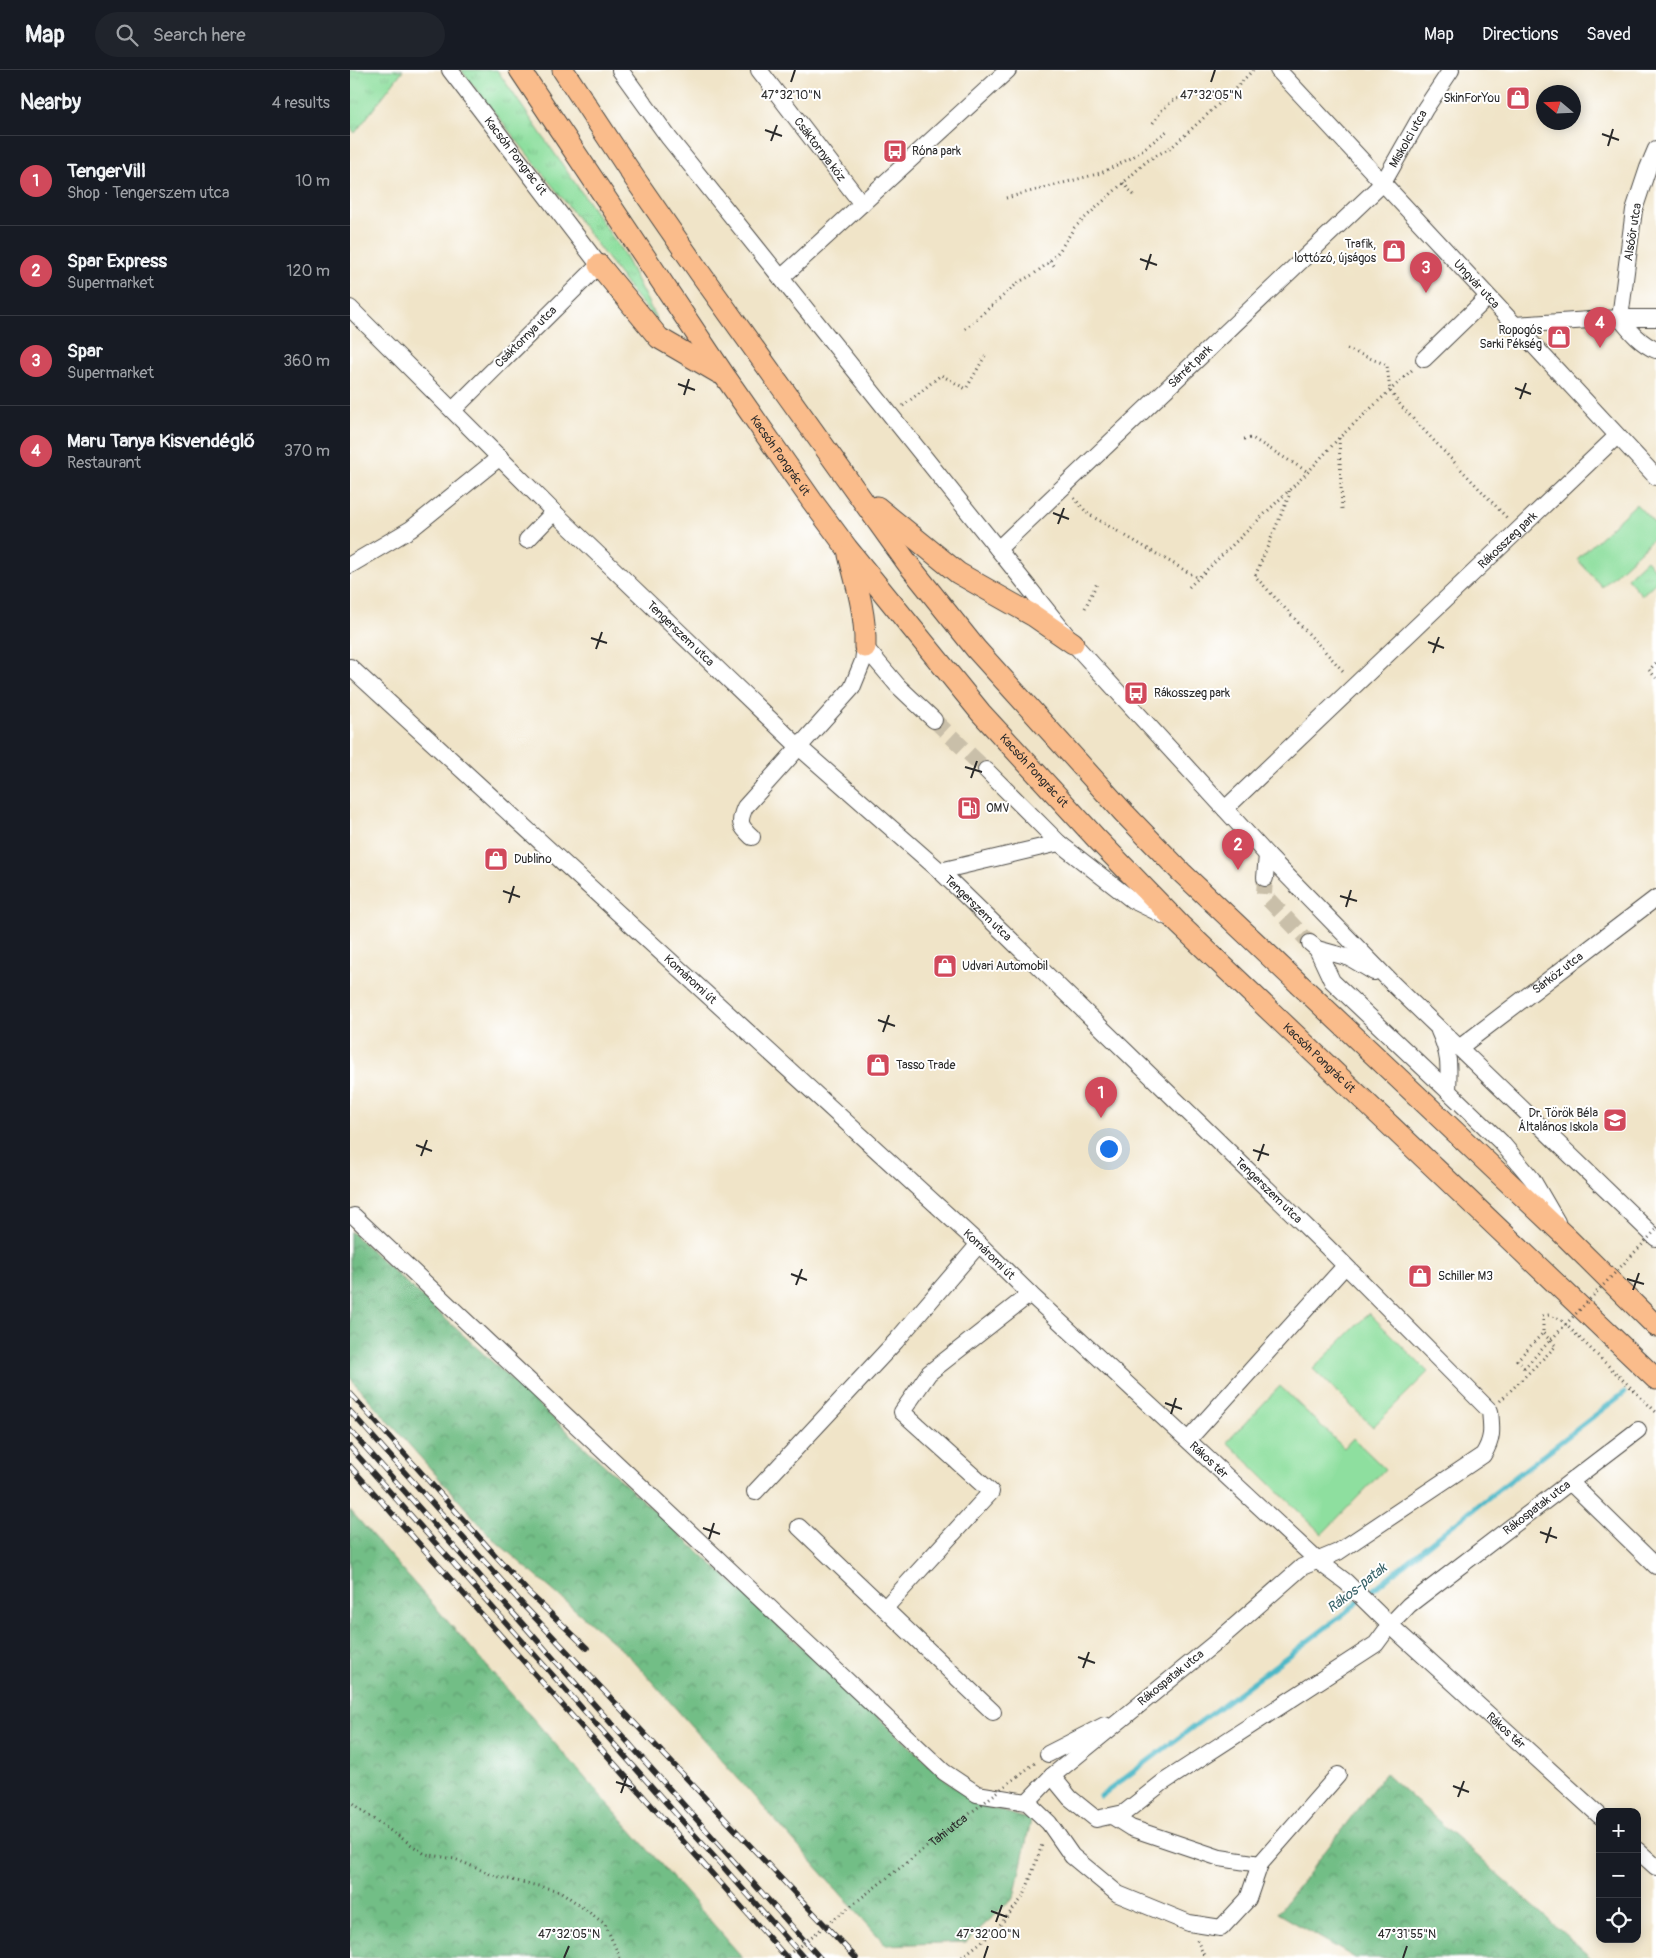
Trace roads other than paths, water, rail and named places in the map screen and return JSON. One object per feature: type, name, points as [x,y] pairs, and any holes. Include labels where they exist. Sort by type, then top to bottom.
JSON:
[{"type":"main road","name":"Kacsóh Pongrác út","points":[[520,70],[724,375],[847,548],[982,713],[1096,838],[1180,925],[1656,1379]]},
{"type":"main road","points":[[563,70],[637,182],[852,486],[908,564],[976,649],[1124,812],[1188,879],[1566,1237],[1656,1326]]},
{"type":"main road","points":[[599,265],[659,338],[724,375]]},
{"type":"main road","points":[[852,486],[958,574],[1034,616],[1073,643]]},
{"type":"main road","points":[[847,548],[866,631],[865,648]]},
{"type":"street","name":"Kacsóh Pongrác út","points":[[450,70],[599,265]]},
{"type":"street","points":[[620,70],[669,138],[1073,643],[1267,855],[1459,1048],[1656,1238]]},
{"type":"street","name":"Csáktornya köz","points":[[759,70],[862,204]]},
{"type":"street","points":[[781,278],[1008,70]]},
{"type":"street","name":"Ungvár utca","points":[[1278,70],[1616,436],[1656,476]]},
{"type":"street","name":"Miskolci utca","points":[[1383,183],[1425,109],[1451,70]]},
{"type":"street","name":"Alsóőr utca","points":[[1620,318],[1634,210],[1656,148]]},
{"type":"street","name":"Sárrét park","points":[[998,549],[1383,183]]},
{"type":"street","name":"Csáktornya utca","points":[[453,410],[599,265]]},
{"type":"street","points":[[1424,359],[1488,297]]},
{"type":"street","name":"Tengerszem utca","points":[[350,308],[554,512],[799,746],[940,871],[1345,1266],[1490,1411],[1492,1429],[1490,1443],[1482,1455],[1338,1552],[1318,1561]]},
{"type":"street","points":[[1620,318],[1632,333],[1648,347],[1656,350]]},
{"type":"street","points":[[1515,326],[1620,318],[1656,318]]},
{"type":"street","name":"Rákosszeg park","points":[[1225,809],[1616,436]]},
{"type":"street","points":[[350,565],[411,530],[500,457]]},
{"type":"street","points":[[527,540],[554,512]]},
{"type":"street","points":[[752,837],[742,828],[740,819],[745,807],[852,688],[863,661],[865,648]]},
{"type":"street","points":[[865,648],[898,686],[934,720]]},
{"type":"street","name":"Komáromi út","points":[[350,667],[980,1244],[1030,1294]]},
{"type":"street","points":[[986,770],[1059,843],[1132,900],[1157,911],[1180,925]]},
{"type":"street","points":[[940,871],[1059,843]]},
{"type":"street","points":[[1265,878],[1267,855]]},
{"type":"street","name":"Sárköz utca","points":[[1459,1048],[1656,898]]},
{"type":"street","points":[[1394,984],[1350,958],[1314,946],[1332,981],[1501,1142],[1532,1179],[1566,1237]]},
{"type":"street","points":[[1437,1026],[1449,1060],[1448,1091]]},
{"type":"street","points":[[354,1216],[944,1772],[977,1794],[1027,1802],[1049,1823],[1072,1856],[1118,1894],[1189,1923],[1221,1928],[1248,1899],[1260,1864],[1338,1775]]},
{"type":"street","points":[[755,1492],[896,1341],[980,1244]]},
{"type":"street","points":[[1189,1439],[1345,1266]]},
{"type":"street","points":[[885,1608],[991,1492],[902,1412],[929,1372],[1030,1294]]},
{"type":"street","name":"Rákos tér","points":[[1030,1294],[1189,1439],[1318,1561],[1346,1582],[1375,1608],[1390,1624],[1596,1812]]},
{"type":"street","name":"Rákospatak utca","points":[[1390,1624],[1409,1605],[1638,1430]]},
{"type":"street","points":[[1571,1483],[1656,1566]]},
{"type":"street","points":[[799,1526],[993,1712]]},
{"type":"street","name":"Rákospatak utca","points":[[1027,1802],[1052,1776],[1120,1718],[1220,1639],[1302,1567],[1318,1561]]},
{"type":"street","points":[[1052,1776],[1070,1798],[1096,1819],[1124,1814],[1162,1783],[1376,1644],[1390,1624]]},
{"type":"street","points":[[1048,1754],[1120,1718]]},
{"type":"street","points":[[1112,1816],[1131,1828],[1220,1858],[1260,1864]]},
{"type":"street","points":[[1640,1853],[1656,1868]]},
{"type":"waterway","name":"Rákos-patak","points":[[1101,1796],[1341,1616],[1441,1534],[1624,1393]]},
{"type":"tunnel","points":[[934,720],[986,770]]},
{"type":"tunnel","points":[[1265,878],[1264,895],[1310,943]]},
{"type":"railway","points":[[350,1393],[529,1593],[587,1648]]},
{"type":"railway","points":[[350,1411],[525,1607],[856,1958]]},
{"type":"railway","points":[[350,1430],[820,1958]]},
{"type":"railway","points":[[350,1447],[804,1958]]},
{"type":"railway","points":[[350,1466],[787,1958]]},
{"type":"place","name":"SkinForYou","points":[[1518,98]]},
{"type":"place","name":"Róna park","points":[[895,151]]},
{"type":"place","name":"Trafik, lottózó, újságos","points":[[1394,251]]},
{"type":"place","name":"Spar","points":[[1426,293]]},
{"type":"place","name":"Ropogós Sarki Pékség","points":[[1559,337]]},
{"type":"place","name":"Maru Tanya Kisvendéglő","points":[[1600,348]]},
{"type":"place","name":"Rákosszeg park","points":[[1136,693]]},
{"type":"place","name":"OMV","points":[[969,808]]},
{"type":"place","name":"Dublino","points":[[496,859]]},
{"type":"place","name":"Spar Express","points":[[1238,870]]},
{"type":"place","name":"Udvari Automobil","points":[[945,966]]},
{"type":"place","name":"Tasso Trade","points":[[878,1065]]},
{"type":"place","name":"TengerVill","points":[[1101,1118]]},
{"type":"place","name":"Dr. Török Béla Általános Iskola","points":[[1615,1120]]},
{"type":"place","name":"Schiller M3","points":[[1420,1276]]}]
